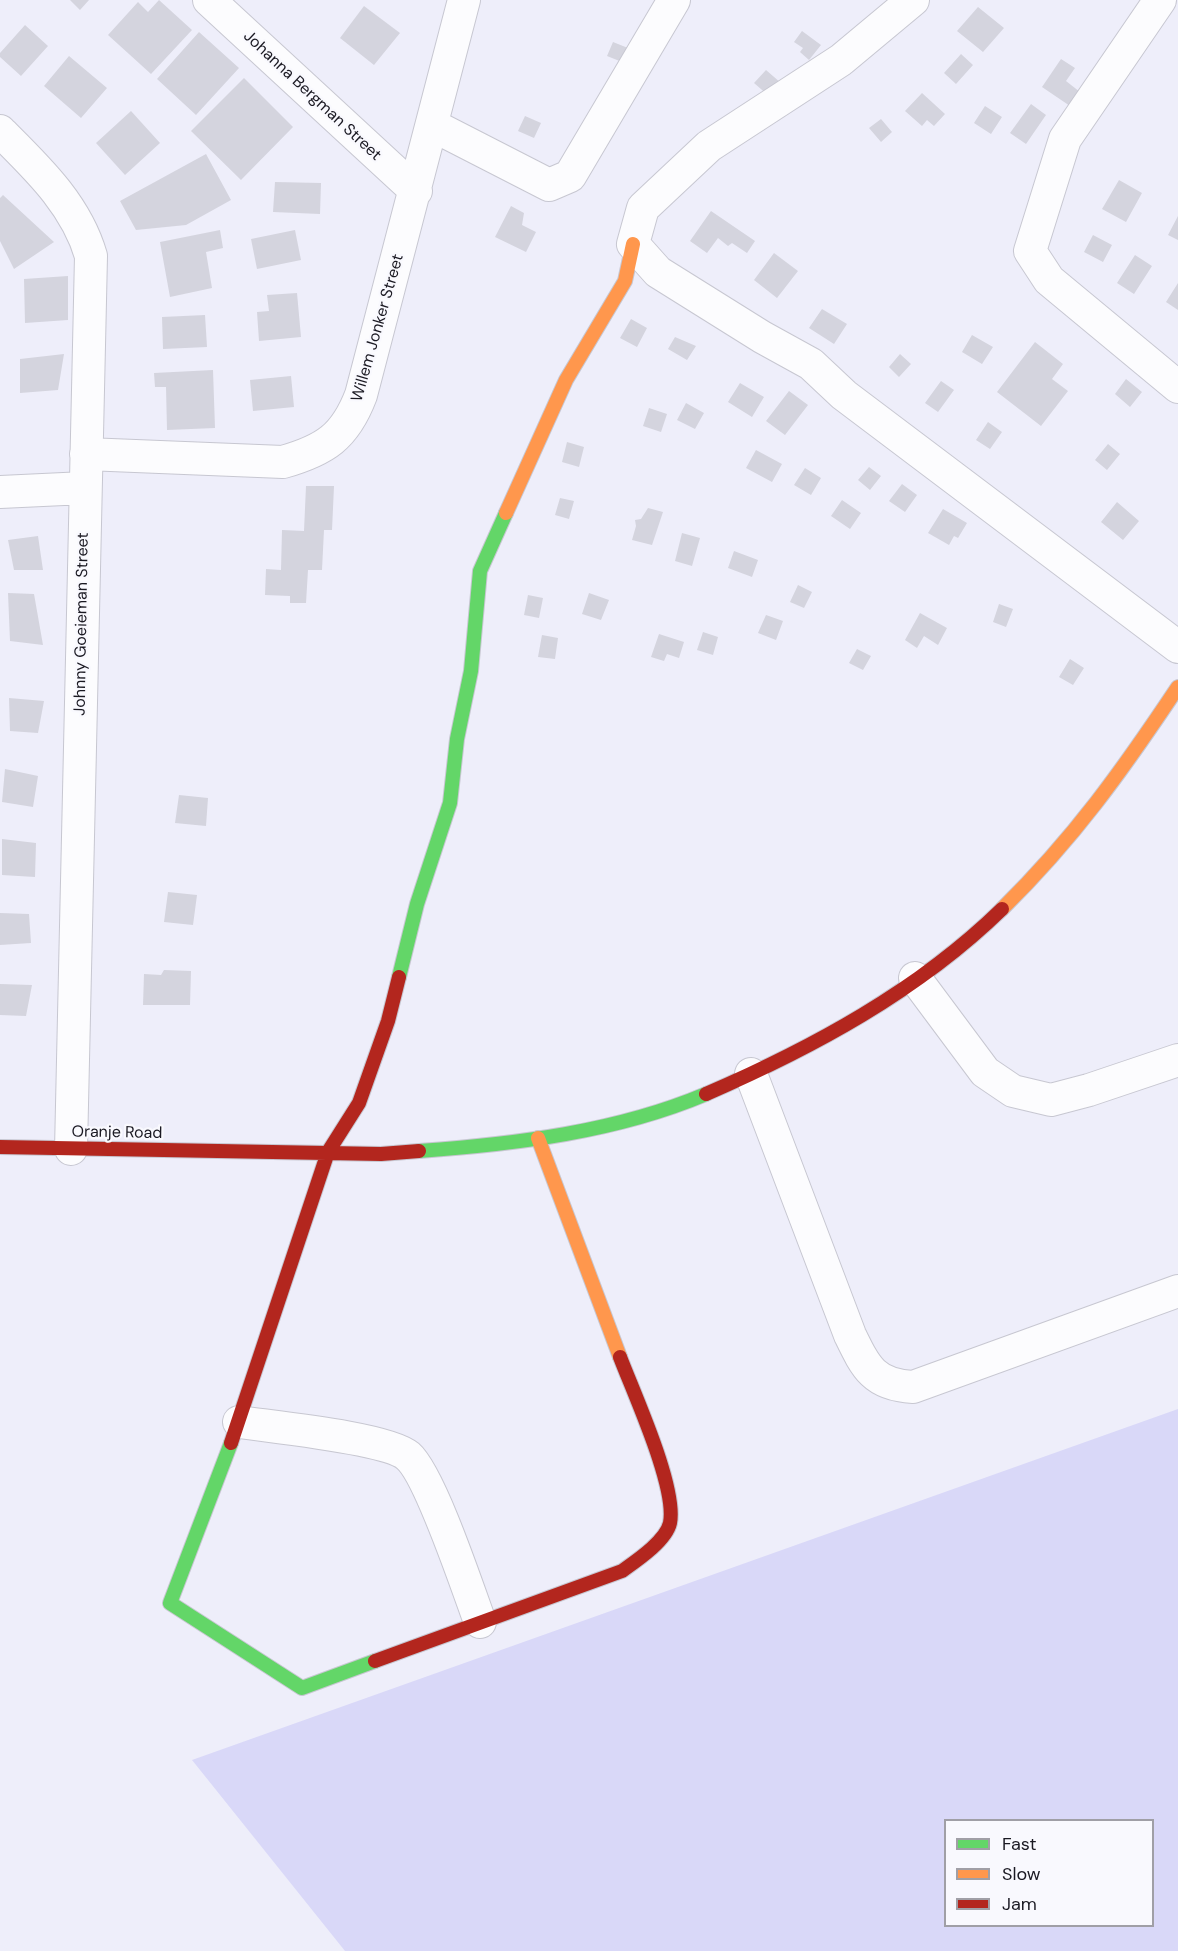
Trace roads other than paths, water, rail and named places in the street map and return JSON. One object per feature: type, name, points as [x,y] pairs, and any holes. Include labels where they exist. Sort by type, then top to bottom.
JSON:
[{"type":"street","name":"Johanna Bergman Street","points":[[209,0],[416,191]]},
{"type":"street","name":"Willem Jonker Street","points":[[86,454],[283,462],[307,455],[327,445],[343,431],[361,395],[464,0]]},
{"type":"street","points":[[432,125],[549,185],[570,176],[674,0]]},
{"type":"street","points":[[538,1138],[667,1482],[670,1524],[652,1549],[622,1571],[302,1688],[170,1603],[239,1422],[328,1152],[359,1103],[388,1021],[417,904],[450,803],[458,739],[471,671],[480,571],[566,380],[625,281],[643,208],[708,146],[841,60],[914,0]]},
{"type":"street","points":[[1160,0],[1065,139],[1030,251],[1049,280],[1178,387]]},
{"type":"street","name":"Johnny Goeieman Street","points":[[0,131],[41,172],[65,203],[82,229],[91,256],[71,1149]]},
{"type":"street","points":[[633,244],[658,272],[762,337],[812,364],[844,395],[1178,647]]},
{"type":"street","points":[[0,492],[85,488]]},
{"type":"street","name":"Oranje Road","points":[[0,1147],[381,1154],[444,1150],[569,1134],[674,1106],[790,1056],[869,1010],[985,924],[1045,867],[1114,784],[1178,687]]},
{"type":"street","points":[[915,978],[985,1072],[1013,1091],[1051,1100],[1089,1090],[1178,1060]]},
{"type":"street","points":[[751,1074],[850,1335],[867,1369],[891,1386],[913,1387],[1178,1291]]},
{"type":"street","points":[[239,1422],[372,1442],[408,1455],[428,1488],[480,1622]]}]
